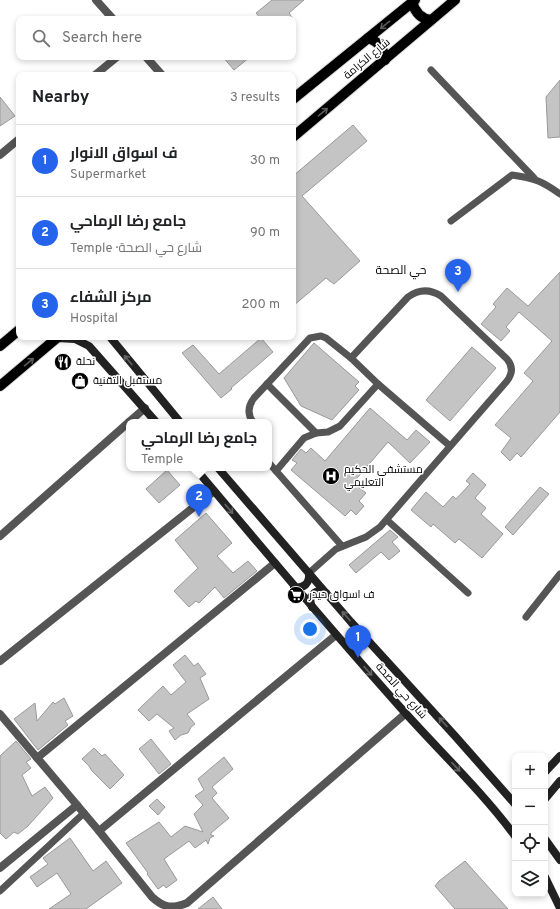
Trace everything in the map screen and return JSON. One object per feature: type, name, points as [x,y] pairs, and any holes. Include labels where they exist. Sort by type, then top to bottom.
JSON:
[{"type":"main road","name":"شارع الكرامة","points":[[296,134],[455,0]]},
{"type":"main road","name":"شارع الكرامة","points":[[296,98],[413,1]]},
{"type":"main road","points":[[413,1],[417,13],[421,17],[431,20]]},
{"type":"main road","points":[[368,38],[374,40],[383,49],[385,60]]},
{"type":"main road","points":[[0,346],[16,333]]},
{"type":"main road","points":[[0,386],[54,340]]},
{"type":"main road","points":[[77,340],[89,346],[153,419]]},
{"type":"main road","points":[[112,340],[178,419]]},
{"type":"main road","name":"شارع حي الصحة","points":[[197,471],[294,587],[405,714],[464,777],[512,833]]},
{"type":"main road","name":"شارع حي الصحة","points":[[221,471],[326,593],[512,800]]},
{"type":"main road","points":[[294,587],[298,588],[306,585],[309,581],[309,573]]},
{"type":"main road","points":[[312,607],[310,598],[312,593],[321,591],[326,593]]},
{"type":"main road","points":[[548,769],[560,756]]},
{"type":"main road","points":[[548,795],[560,781]]},
{"type":"main road","points":[[548,843],[560,860]]},
{"type":"main road","points":[[548,883],[560,908]]},
{"type":"street","points":[[96,0],[110,16]]},
{"type":"street","points":[[99,72],[113,60]]},
{"type":"street","points":[[149,60],[159,72]]},
{"type":"street","points":[[0,155],[16,142]]},
{"type":"street","points":[[132,419],[144,408]]},
{"type":"street","points":[[0,536],[126,425]]},
{"type":"street","points":[[0,661],[214,491]]},
{"type":"street","points":[[37,758],[275,564]]},
{"type":"street","points":[[98,831],[336,635]]},
{"type":"street","points":[[0,714],[84,813],[152,897],[159,904],[168,907],[178,907],[187,903],[405,714]]},
{"type":"street","points":[[2,864],[77,805]]},
{"type":"lane","points":[[431,70],[534,178],[560,194]]},
{"type":"lane","points":[[451,221],[512,175],[534,178]]},
{"type":"lane","points":[[309,573],[330,554],[342,546],[371,534],[380,527],[508,380],[512,372],[512,367],[507,358],[441,296],[424,290],[408,297],[352,358]]},
{"type":"lane","points":[[251,419],[249,412],[251,402],[310,338],[321,336],[326,338],[352,358],[378,384],[450,446]]},
{"type":"lane","points":[[267,384],[316,433]]},
{"type":"lane","points":[[276,471],[304,438],[316,433],[328,432],[340,426],[378,384]]},
{"type":"lane","points":[[272,466],[342,546]]},
{"type":"lane","points":[[387,520],[468,593]]},
{"type":"lane","points":[[526,617],[560,574]]},
{"type":"lane","points":[[0,891],[84,813]]},
{"type":"building","points":[[272,0],[304,0],[289,13],[291,16],[258,16],[256,13]]},
{"type":"building","points":[[226,60],[246,60],[234,70]]},
{"type":"building","points":[[560,80],[560,137],[548,138],[546,97]]},
{"type":"building","points":[[0,97],[15,116],[0,126]]},
{"type":"building","points":[[353,125],[367,141],[302,196],[360,261],[334,284],[326,278],[296,303],[296,173]]},
{"type":"building","points":[[560,272],[560,412],[521,457],[517,453],[510,461],[501,452],[511,438],[495,425],[533,381],[524,373],[552,341],[519,312],[506,327],[510,331],[501,341],[481,324],[496,307],[493,304],[507,288],[528,306]]},
{"type":"building","points":[[259,340],[263,340],[273,352],[221,398],[182,353],[193,345],[219,374]]},
{"type":"building","points":[[314,343],[359,382],[355,386],[359,390],[332,420],[301,406],[284,378]]},
{"type":"building","points":[[472,347],[496,368],[450,421],[426,400]]},
{"type":"building","points":[[370,408],[407,440],[416,430],[430,442],[410,463],[388,442],[353,483],[366,493],[359,501],[364,506],[356,515],[351,510],[345,516],[291,470],[297,463],[292,460],[301,449],[306,453],[311,448],[325,461]]},
{"type":"building","points":[[166,471],[168,471],[180,485],[159,503],[146,489]]},
{"type":"building","points":[[473,473],[486,485],[475,498],[486,508],[481,514],[503,534],[482,558],[459,539],[455,543],[433,524],[431,527],[411,510],[426,492],[443,507],[453,496],[456,499],[470,484],[466,481]]},
{"type":"building","points":[[540,487],[549,494],[513,535],[505,527]]},
{"type":"building","points":[[206,513],[232,543],[217,556],[233,573],[248,561],[257,571],[224,598],[215,587],[199,603],[196,601],[189,607],[174,591],[198,568],[175,540]]},
{"type":"building","points":[[390,530],[398,537],[392,542],[400,551],[389,560],[381,552],[356,573],[349,565]]},
{"type":"building","points":[[185,655],[194,666],[198,663],[206,674],[200,678],[209,699],[187,714],[195,724],[191,727],[188,733],[181,735],[175,740],[169,731],[174,728],[157,714],[149,721],[138,710],[163,686],[171,695],[186,682],[173,665]]},
{"type":"building","points":[[64,698],[73,716],[65,721],[68,725],[38,750],[14,719],[35,703],[37,721],[53,702],[55,704]]},
{"type":"building","points":[[151,739],[171,764],[159,774],[139,749]]},
{"type":"building","points":[[16,741],[31,759],[26,762],[31,768],[22,775],[32,796],[45,787],[53,798],[28,826],[18,834],[14,832],[6,839],[0,833],[0,756]]},
{"type":"building","points":[[94,748],[102,756],[105,754],[124,775],[110,789],[82,759]]},
{"type":"building","points":[[224,757],[233,769],[212,787],[217,793],[212,798],[229,818],[211,833],[211,835],[214,836],[210,838],[208,844],[206,840],[195,848],[189,841],[164,859],[177,880],[166,888],[164,885],[158,889],[126,843],[159,822],[171,837],[185,826],[203,832],[194,814],[203,805],[195,796],[204,790],[198,779]]},
{"type":"building","points":[[157,799],[165,807],[158,815],[149,806]]},
{"type":"building","points":[[70,838],[93,871],[106,861],[122,883],[86,909],[49,909],[71,894],[57,873],[37,887],[30,877],[48,864],[43,858]]},
{"type":"building","points":[[465,861],[508,909],[455,909],[435,886],[439,881]]},
{"type":"building","points":[[213,897],[222,909],[198,909]]},
{"type":"place","name":"مركز الشفاء","points":[[458,292]]},
{"type":"place","name":"نحلة","points":[[63,362]]},
{"type":"place","name":"مستقبل التقنية","points":[[80,381]]},
{"type":"place","name":"مستشفى الحكيم التعليمي","points":[[331,476]]},
{"type":"place","name":"جامع رضا الرماحي","points":[[199,517]]},
{"type":"place","name":"ف اسواق حيدر","points":[[296,595]]},
{"type":"place","name":"ف اسواق الانوار","points":[[358,658]]},
{"type":"district","name":"حي الصحة","points":[[401,271]]}]
